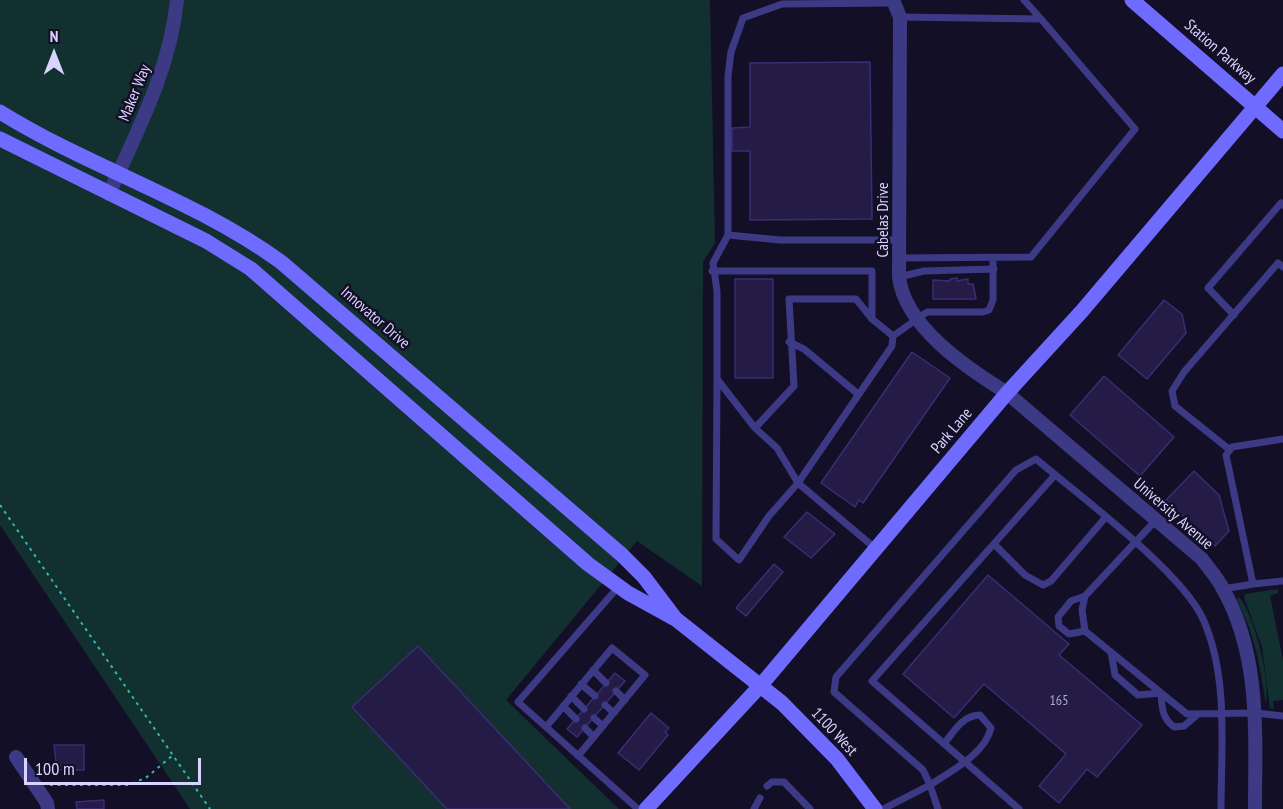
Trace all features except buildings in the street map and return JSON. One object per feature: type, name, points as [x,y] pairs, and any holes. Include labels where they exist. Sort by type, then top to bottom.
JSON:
[{"type":"main road","name":"Station Parkway","points":[[1132,0],[1283,131]]},
{"type":"main road","name":"Park Lane","points":[[646,809],[761,685],[1007,393],[1082,311],[1283,74]]},
{"type":"main road","name":"Innovator Drive","points":[[0,112],[32,131],[219,222],[281,262],[622,555],[644,577],[677,620]]},
{"type":"main road","name":"Innovator Drive","points":[[0,139],[206,241],[267,281],[570,549],[619,586],[677,620],[761,685]]},
{"type":"main road","name":"1100 West","points":[[761,685],[789,709],[837,759],[875,809]]},
{"type":"street","name":"Maker Way","points":[[109,194],[162,73],[171,40],[177,0]]},
{"type":"street","name":"Cabelas Drive","points":[[893,2],[900,17],[899,277],[902,296],[915,318],[977,375],[1007,393]]},
{"type":"street","name":"University Avenue","points":[[1007,393],[1202,559],[1223,589],[1248,650],[1256,713],[1255,809]]},
{"type":"street","points":[[16,757],[48,809]]},
{"type":"lane","points":[[899,258],[1031,257],[1135,129],[1024,0]]},
{"type":"lane","points":[[893,2],[782,4],[743,18],[731,52],[728,76],[728,235],[714,256],[712,271],[717,291],[716,539],[739,560],[769,516],[798,483],[892,346],[893,336],[915,318],[927,312],[983,312],[989,309],[993,300],[993,258]]},
{"type":"lane","points":[[900,17],[1041,19]]},
{"type":"lane","points":[[1234,315],[1208,288],[1281,203],[1283,205]]},
{"type":"lane","points":[[728,235],[780,240],[900,240]]},
{"type":"lane","points":[[1230,450],[1175,406],[1172,396],[1174,385],[1281,262]]},
{"type":"lane","points":[[899,277],[924,271],[994,269]]},
{"type":"lane","points":[[712,271],[872,271],[872,319]]},
{"type":"lane","points":[[755,428],[794,386],[789,342],[789,300],[856,299],[872,319],[893,336]]},
{"type":"lane","points":[[789,342],[804,349],[858,394]]},
{"type":"lane","points":[[717,379],[755,428],[777,448],[798,483],[876,549]]},
{"type":"lane","points":[[1253,584],[1226,455],[1232,447],[1283,439]]},
{"type":"lane","points":[[938,809],[923,770],[834,692],[836,677],[1016,470],[1036,459],[1178,584],[1203,619],[1217,666],[1221,714],[1221,809]]},
{"type":"lane","points":[[1019,809],[872,681],[1055,475]]},
{"type":"lane","points":[[994,544],[1025,575],[1043,585],[1052,581],[1105,518]]},
{"type":"lane","points":[[1085,630],[1069,634],[1059,626],[1058,617],[1071,601],[1085,596],[1156,520]]},
{"type":"lane","points":[[1223,589],[1283,581]]},
{"type":"lane","points":[[619,586],[518,702],[638,809]]},
{"type":"lane","points":[[1085,596],[1082,610],[1085,630],[1187,714],[1256,713],[1283,719]]},
{"type":"lane","points":[[546,726],[612,648],[645,675],[578,756]]},
{"type":"lane","points":[[1111,652],[1115,675],[1138,695],[1161,693]]},
{"type":"lane","points":[[593,670],[606,683]]},
{"type":"lane","points":[[581,684],[595,696]]},
{"type":"lane","points":[[616,691],[625,700]]},
{"type":"lane","points":[[1161,693],[1162,712],[1166,721],[1174,727],[1184,726],[1198,714]]},
{"type":"lane","points":[[571,696],[584,709]]},
{"type":"lane","points":[[605,705],[614,713]]},
{"type":"lane","points":[[563,706],[576,719]]},
{"type":"lane","points":[[882,809],[930,785],[964,762],[988,738],[991,728],[987,720],[980,715],[964,720],[944,744]]},
{"type":"lane","points":[[594,718],[603,726]]},
{"type":"lane","points":[[585,728],[594,737]]},
{"type":"lane","points":[[767,786],[772,782],[784,782],[810,809]]},
{"type":"lane","points":[[754,809],[760,798]]},
{"type":"path","points":[[0,505],[210,809]]},
{"type":"path","points":[[39,791],[53,784],[129,785],[147,777],[173,755]]},
{"type":"green space","points":[[0,0],[710,0],[715,243],[703,262],[702,586],[637,541],[506,700],[619,809],[190,809],[0,525]]},
{"type":"green space","points":[[1278,589],[1278,593],[1270,596],[1283,660],[1283,700],[1273,701],[1274,709],[1270,708],[1262,647],[1244,597],[1245,594]]},
{"type":"green space","points":[[1238,596],[1250,617],[1260,648],[1266,680],[1266,704],[1258,658],[1249,627],[1237,600]]}]
